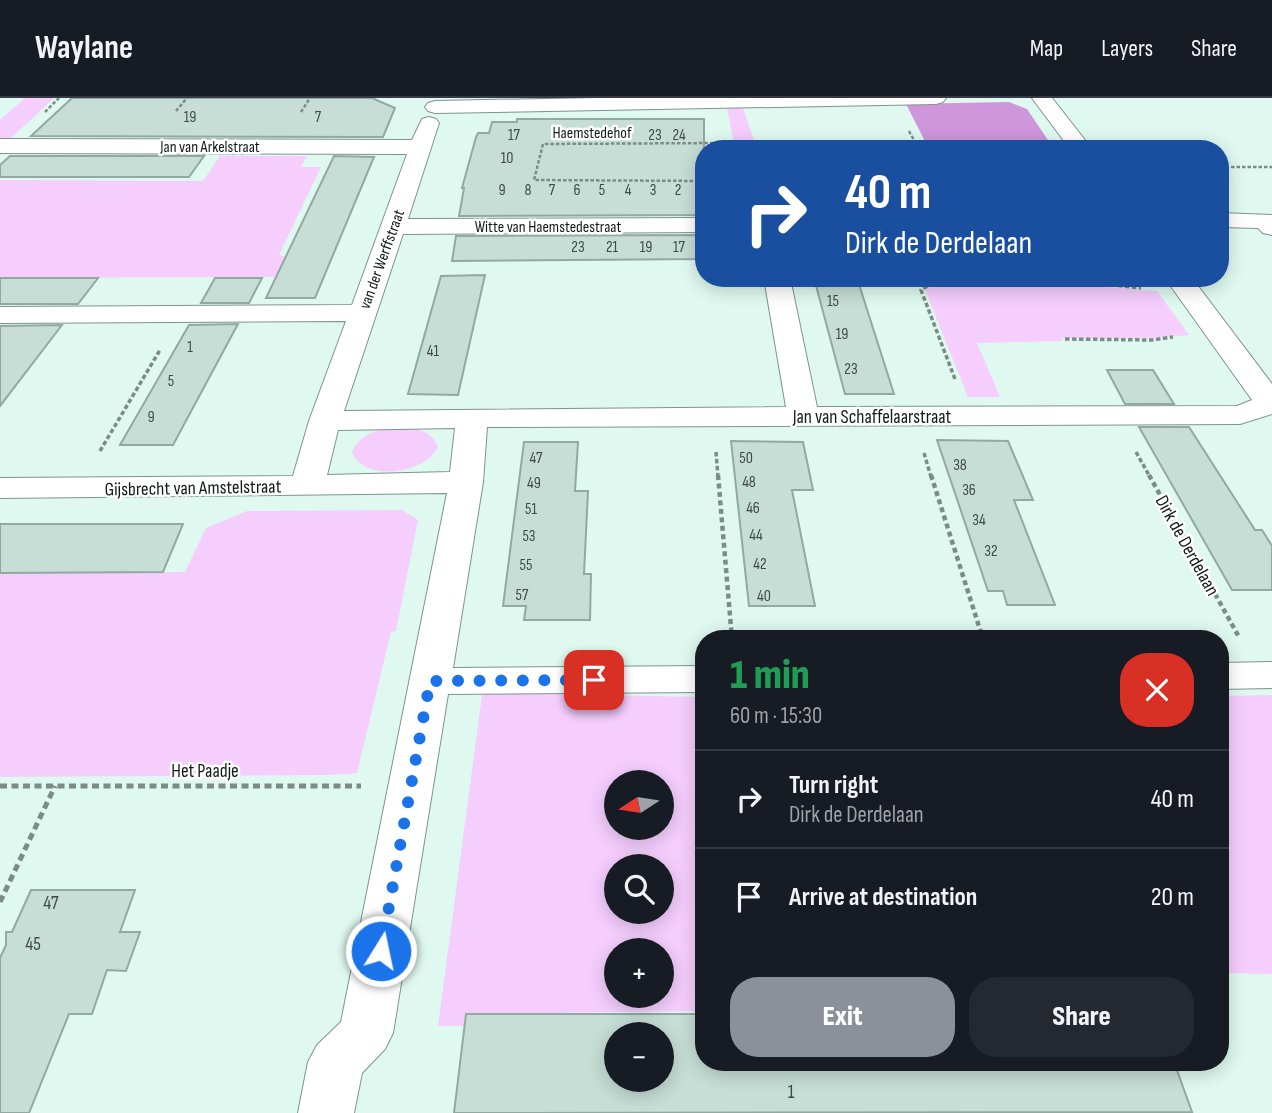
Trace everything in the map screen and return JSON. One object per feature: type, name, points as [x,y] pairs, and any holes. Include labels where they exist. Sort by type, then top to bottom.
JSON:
[{"type":"street","points":[[437,103],[936,98]]},
{"type":"street","points":[[1042,98],[1074,140]]},
{"type":"street","name":"van der Werffstraat","points":[[307,486],[325,421],[361,313],[437,103]]},
{"type":"street","name":"Jan van Arkelstraat","points":[[0,146],[420,147]]},
{"type":"street","points":[[1229,220],[1265,221],[1272,228]]},
{"type":"street","name":"Witte van Haemstedestraat","points":[[393,227],[695,225]]},
{"type":"street","points":[[779,287],[803,416]]},
{"type":"street","points":[[1185,287],[1271,404]]},
{"type":"street","points":[[0,315],[361,313]]},
{"type":"street","name":"Jan van Schaffelaarstraat","points":[[472,418],[1240,415],[1271,404]]},
{"type":"street","points":[[325,421],[472,418],[466,482],[366,1033],[336,1062],[326,1113]]},
{"type":"street","points":[[307,486],[466,482]]},
{"type":"street","name":"Gijsbrecht van Amstelstraat","points":[[0,488],[307,486]]},
{"type":"street","points":[[1229,676],[1266,675]]},
{"type":"street","points":[[430,681],[695,679]]},
{"type":"path","name":"Haemstedehof","points":[[695,143],[543,145],[534,180],[695,181]]},
{"type":"path","points":[[1229,167],[1272,167]]},
{"type":"path","points":[[926,287],[921,290],[969,416]]},
{"type":"path","points":[[1122,287],[1151,287]]},
{"type":"path","name":"Gijsbrecht van Amstelstraat","points":[[78,488],[182,314]]},
{"type":"path","points":[[1065,339],[1222,337]]},
{"type":"path","name":"Dirk de Derdelaan","points":[[1115,415],[1266,675]]},
{"type":"path","points":[[713,416],[731,630]]},
{"type":"path","points":[[912,416],[981,630]]},
{"type":"path","name":"Het Paadje","points":[[0,786],[411,786]]},
{"type":"path","points":[[0,902],[55,786]]},
{"type":"shaded area","points":[[25,98],[54,98],[8,141],[0,141],[0,120]]},
{"type":"shaded area","points":[[1009,102],[1027,109],[1048,140],[924,140],[906,104]]},
{"type":"shaded area","points":[[727,108],[743,108],[754,140],[733,140]]},
{"type":"shaded area","points":[[220,156],[307,156],[301,167],[321,167],[279,255],[287,257],[278,277],[0,278],[0,180],[203,181]]},
{"type":"shaded area","points":[[930,287],[1107,287],[1157,291],[1189,335],[977,343],[1000,397],[968,397],[925,290]]},
{"type":"shaded area","points":[[396,427],[426,433],[438,447],[421,464],[408,469],[381,471],[359,462],[352,452],[360,440],[376,431]]},
{"type":"shaded area","points":[[402,510],[418,520],[396,631],[391,632],[357,773],[0,777],[0,573],[185,572],[206,528],[247,511]]},
{"type":"shaded area","points":[[496,693],[695,697],[695,1011],[466,1014],[464,1026],[438,1026],[482,695]]},
{"type":"shaded area","points":[[1272,695],[1272,974],[1229,973],[1229,696]]},
{"type":"building","points":[[72,98],[372,98],[395,108],[383,137],[31,136]]},
{"type":"building","points":[[517,119],[704,119],[704,140],[695,140],[695,215],[459,216],[462,188],[478,133],[489,133],[492,122],[517,122]]},
{"type":"building","points":[[10,156],[204,156],[189,177],[0,177],[0,165]]},
{"type":"building","points":[[334,156],[374,157],[315,298],[266,298]]},
{"type":"building","points":[[695,235],[695,259],[452,261],[456,236]]},
{"type":"building","points":[[485,275],[458,395],[408,394],[441,276]]},
{"type":"building","points":[[0,278],[98,278],[78,304],[0,304]]},
{"type":"building","points":[[215,278],[262,278],[249,303],[201,303]]},
{"type":"building","points":[[816,287],[860,287],[894,394],[845,394]]},
{"type":"building","points":[[238,324],[173,445],[120,445],[189,325]]},
{"type":"building","points":[[62,325],[0,406],[0,326]]},
{"type":"building","points":[[1107,370],[1153,370],[1174,404],[1125,404]]},
{"type":"building","points":[[1139,427],[1189,427],[1255,530],[1262,530],[1272,546],[1272,590],[1232,590]]},
{"type":"building","points":[[937,440],[1008,441],[1033,500],[1014,500],[1055,605],[1007,605],[1003,591],[988,591]]},
{"type":"building","points":[[731,441],[803,442],[813,490],[792,490],[815,606],[749,606]]},
{"type":"building","points":[[524,442],[578,442],[575,491],[588,491],[584,574],[591,574],[590,620],[524,620],[526,606],[503,606]]},
{"type":"building","points":[[0,524],[183,524],[163,572],[0,573]]},
{"type":"building","points":[[31,890],[135,890],[120,932],[140,932],[126,971],[107,970],[92,1014],[69,1014],[29,1113],[0,1113],[0,958],[6,945],[6,932],[12,932]]},
{"type":"building","points":[[466,1014],[695,1014],[695,1071],[1177,1071],[1192,1112],[454,1113]]},
{"type":"route","points":[[381,951],[430,681],[594,680]]}]
